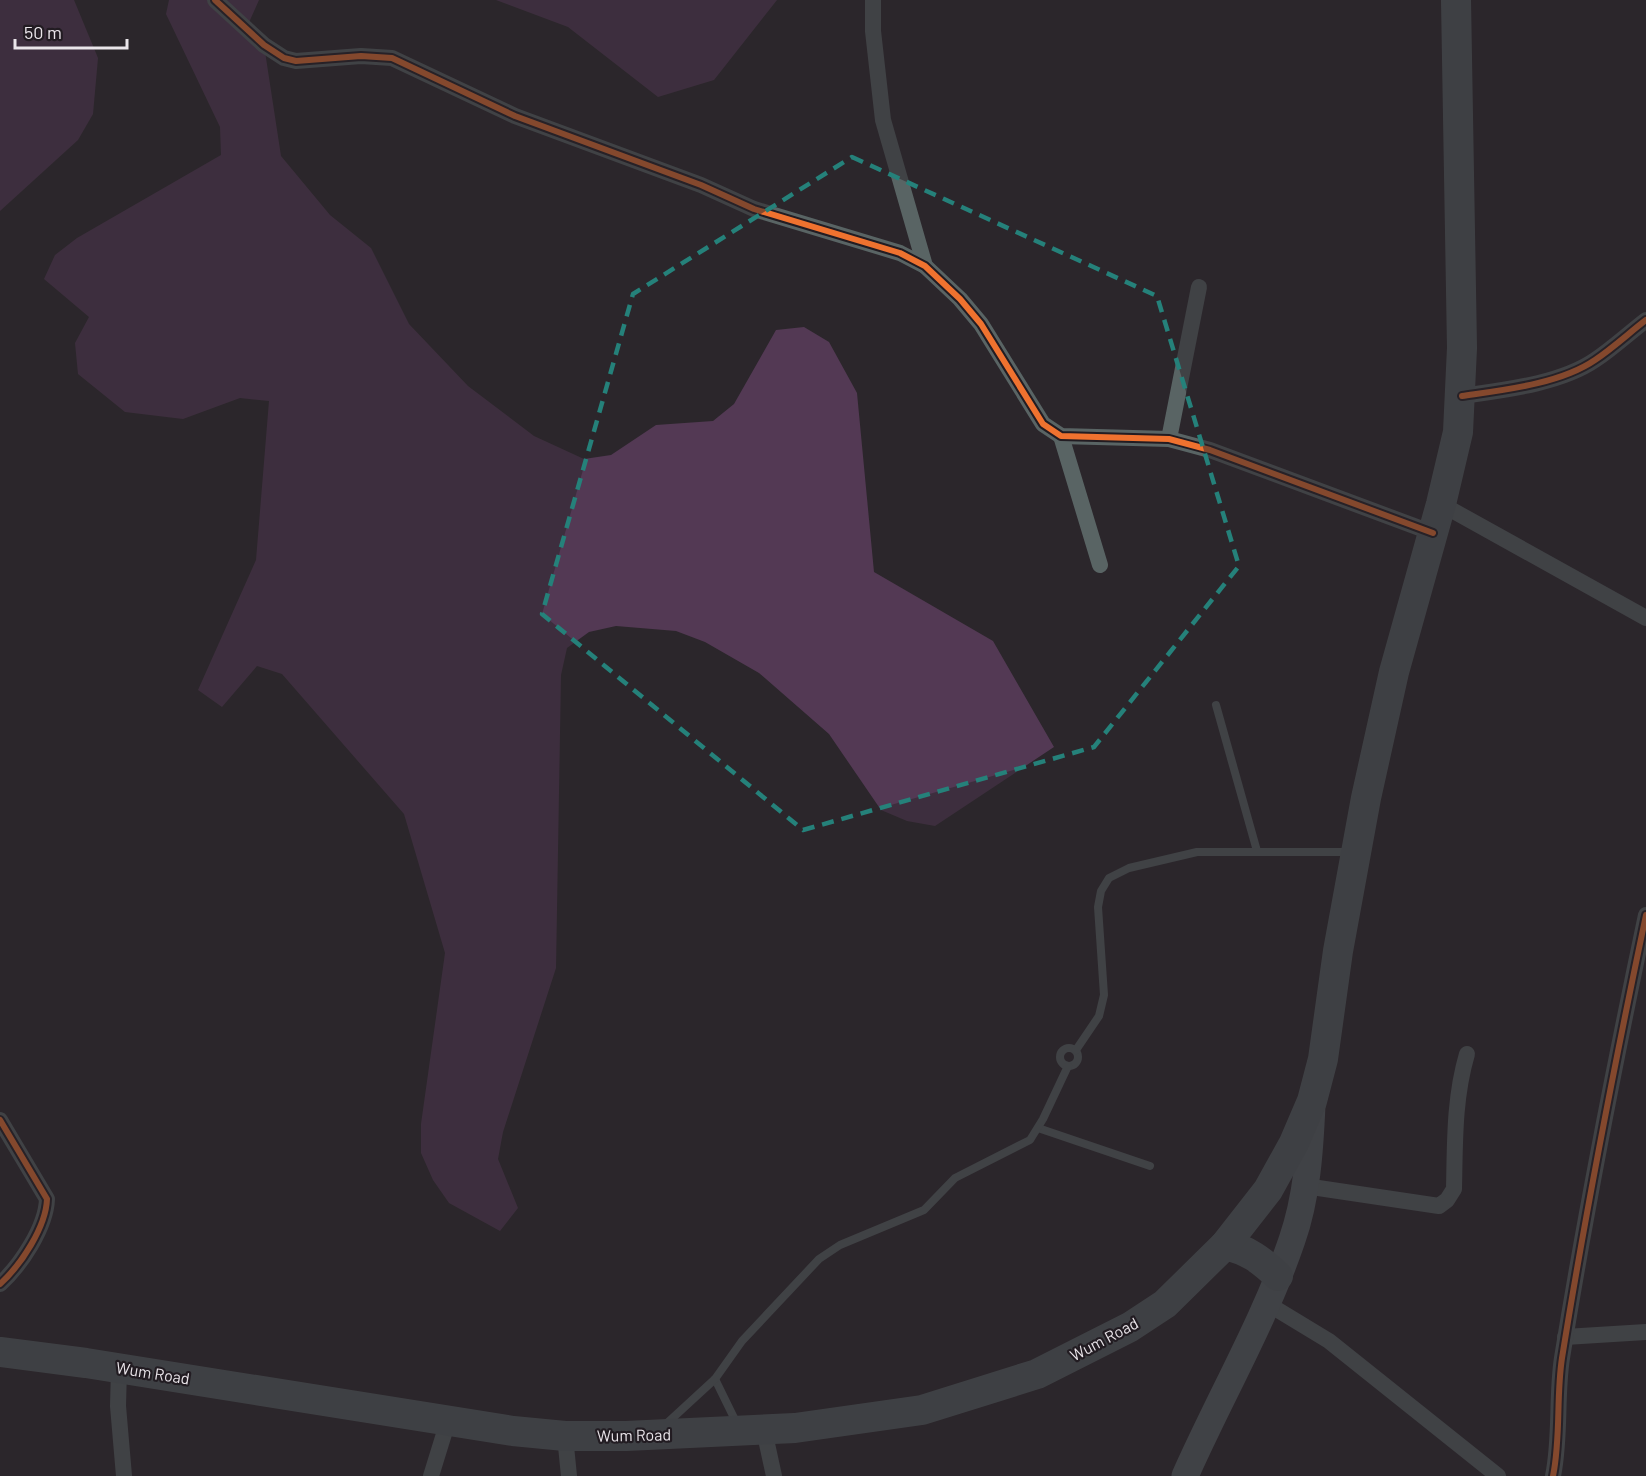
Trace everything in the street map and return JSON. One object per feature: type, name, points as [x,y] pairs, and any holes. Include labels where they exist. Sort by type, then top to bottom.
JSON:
[{"type":"highway","name":"Wum Road","points":[[0,1352],[119,1368],[448,1421],[565,1436],[752,1431],[922,1410],[1037,1374],[1130,1327],[1165,1304],[1225,1245],[1268,1190],[1294,1143],[1312,1101],[1323,1059],[1338,951],[1394,672],[1441,504],[1458,432],[1461,396],[1456,0]]},
{"type":"highway","points":[[1225,1245],[1244,1249],[1260,1259],[1278,1276]]},
{"type":"main road","points":[[1185,1476],[1268,1304],[1293,1238],[1305,1186],[1311,1145],[1312,1101]]},
{"type":"street","points":[[215,0],[264,45],[284,58],[296,61],[361,56],[392,58],[515,116],[690,181],[754,208],[900,253],[925,266],[960,299],[981,324],[1043,424],[1061,436],[1168,439],[1210,450],[1433,534]]},
{"type":"street","points":[[873,0],[873,31],[882,120],[925,266]]},
{"type":"street","points":[[1168,439],[1199,287]]},
{"type":"street","points":[[1461,396],[1511,389],[1561,375],[1594,361],[1646,320]]},
{"type":"street","points":[[1061,436],[1100,565]]},
{"type":"street","points":[[1441,504],[1646,618]]},
{"type":"street","points":[[1553,1476],[1558,1447],[1560,1387],[1565,1337],[1590,1184],[1646,915]]},
{"type":"street","points":[[1305,1186],[1439,1206],[1448,1200],[1454,1189],[1459,1079],[1467,1054]]},
{"type":"street","points":[[0,1120],[47,1199],[46,1214],[37,1236],[0,1284]]},
{"type":"street","points":[[1268,1304],[1329,1341],[1498,1476]]},
{"type":"street","points":[[1565,1337],[1646,1332]]},
{"type":"street","points":[[119,1368],[118,1406],[123,1476]]},
{"type":"street","points":[[431,1476],[448,1421]]},
{"type":"street","points":[[752,1431],[774,1476]]},
{"type":"street","points":[[565,1436],[569,1476]]},
{"type":"lane","points":[[1216,705],[1257,851]]},
{"type":"lane","points":[[654,1435],[715,1378],[742,1341],[819,1259],[840,1245],[924,1210],[955,1178],[1030,1140],[1068,1066],[1078,1059],[1076,1050],[1099,1016],[1104,995],[1098,907],[1101,891],[1109,878],[1129,868],[1197,852],[1357,852]]},
{"type":"lane","points":[[1068,1066],[1060,1060],[1060,1055],[1066,1048],[1076,1050]]},
{"type":"lane","points":[[1038,1128],[1150,1166]]},
{"type":"lane","points":[[715,1378],[752,1431]]},
{"type":"highlighted area","points":[[852,157],[1157,296],[1239,566],[1094,747],[803,830],[542,614],[633,294]]},
{"type":"shaded area","points":[[0,0],[74,0],[98,58],[93,114],[78,140],[0,211]]},
{"type":"shaded area","points":[[169,0],[259,0],[246,29],[264,45],[281,156],[330,215],[371,248],[409,324],[468,386],[534,436],[584,459],[611,455],[656,425],[713,421],[734,404],[776,330],[804,327],[829,342],[857,393],[874,572],[993,641],[1054,747],[935,826],[907,821],[881,810],[829,734],[759,673],[705,642],[676,631],[616,626],[589,632],[567,648],[561,675],[556,968],[503,1132],[498,1159],[518,1208],[500,1231],[449,1203],[433,1180],[421,1153],[421,1124],[445,953],[404,814],[282,674],[257,666],[222,707],[198,690],[256,560],[269,401],[240,398],[183,419],[125,412],[78,374],[75,343],[89,317],[44,279],[55,255],[77,238],[221,155],[220,127],[166,14]]},
{"type":"shaded area","points":[[496,0],[777,0],[714,80],[658,97],[568,27]]},
{"type":"cycle path","points":[[215,0],[264,45],[284,58],[296,61],[361,56],[392,58],[515,116],[701,185],[754,209],[900,253],[925,266],[960,299],[981,324],[1043,424],[1061,436],[1169,439],[1210,450],[1433,533]]},
{"type":"cycle path","points":[[1462,396],[1531,385],[1565,375],[1595,360],[1646,320]]},
{"type":"cycle path","points":[[1553,1476],[1557,1447],[1560,1373],[1571,1302],[1601,1136],[1646,915]]},
{"type":"cycle path","points":[[0,1120],[47,1199],[46,1210],[31,1245],[16,1267],[0,1284]]}]
